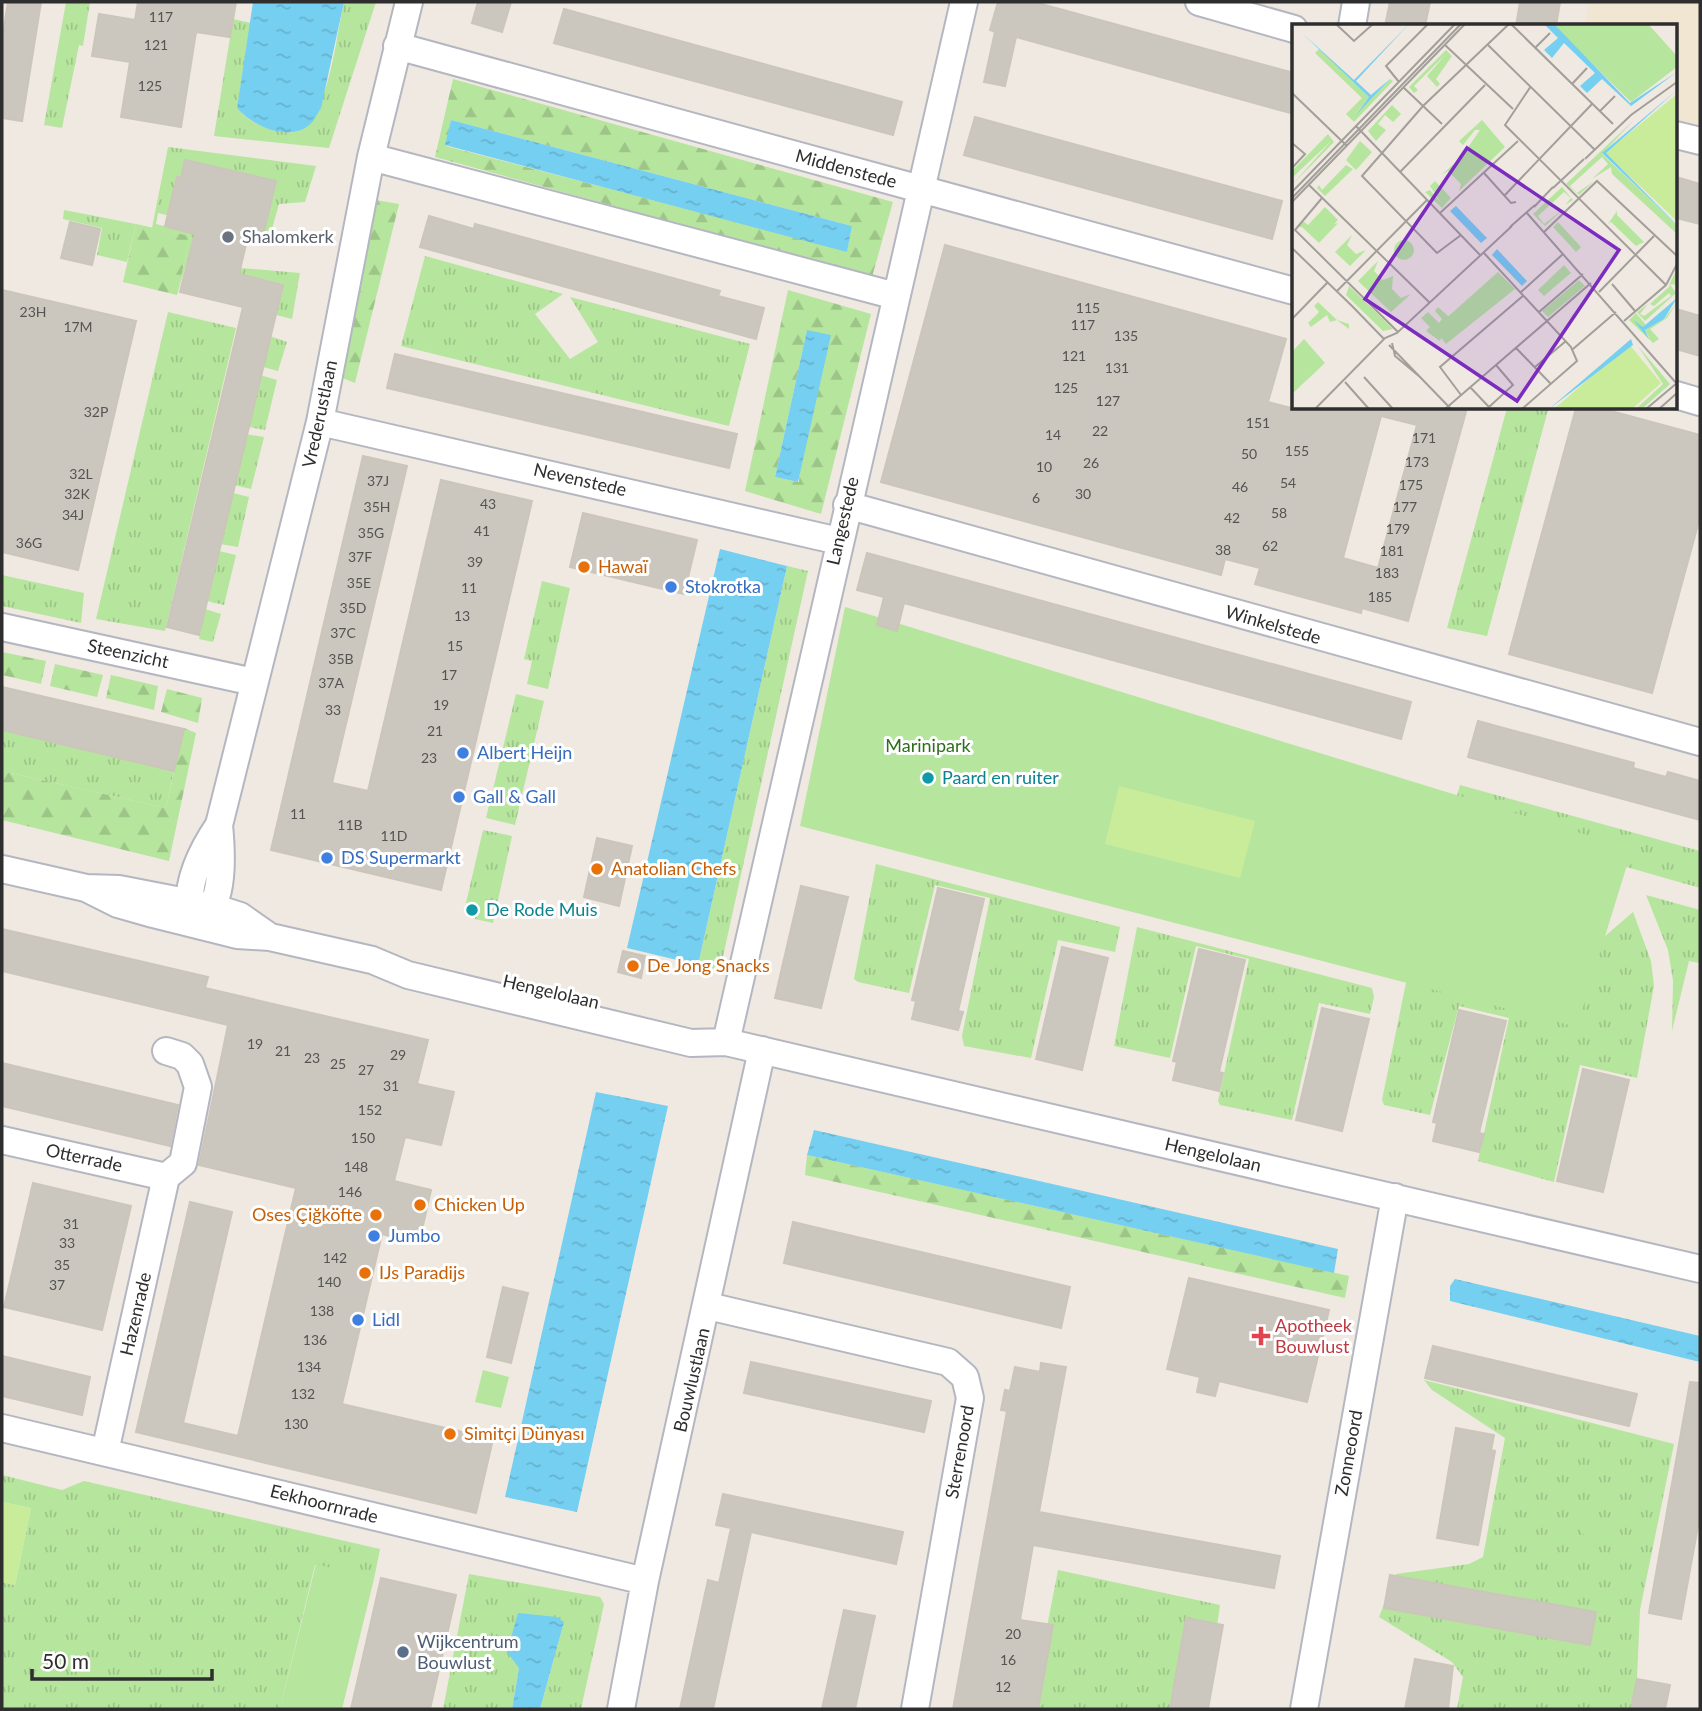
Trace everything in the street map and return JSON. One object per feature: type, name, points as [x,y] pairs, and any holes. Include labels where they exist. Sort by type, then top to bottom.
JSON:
[{"type":"street","name":"Vrederustlaan","points":[[198,911],[222,852],[219,825],[320,422],[372,157],[409,2]]},
{"type":"street","name":"Langestede","points":[[726,1042],[964,2]]},
{"type":"street","points":[[1199,2],[1292,28]]},
{"type":"street","points":[[1352,24],[1356,2]]},
{"type":"street","name":"Middenstede","points":[[397,46],[1292,290]]},
{"type":"street","points":[[1678,136],[1700,141]]},
{"type":"street","points":[[372,157],[896,296]]},
{"type":"street","points":[[1678,396],[1700,402]]},
{"type":"street","name":"Nevenstede","points":[[320,422],[839,541]]},
{"type":"street","name":"Winkelstede","points":[[847,505],[1700,742]]},
{"type":"street","name":"Steenzicht","points":[[2,627],[254,682]]},
{"type":"street","name":"Hengelolaan","points":[[2,869],[86,888],[119,889],[198,911],[237,935],[270,937],[372,960],[408,975],[691,1043],[726,1042],[762,1050],[1700,1269]]},
{"type":"street","name":"Bouwlustlaan","points":[[621,1709],[645,1581],[708,1306],[762,1050]]},
{"type":"street","points":[[166,1051],[182,1056],[190,1064],[198,1087],[183,1163],[166,1177]]},
{"type":"street","name":"Otterrade","points":[[2,1140],[166,1177]]},
{"type":"street","name":"Hazenrade","points":[[105,1452],[166,1177]]},
{"type":"street","name":"Zonneoord","points":[[1304,1709],[1395,1197]]},
{"type":"street","name":"Sterrenoord","points":[[708,1306],[948,1362],[965,1377],[970,1398],[915,1709]]},
{"type":"street","name":"Eekhoornrade","points":[[2,1428],[645,1581]]},
{"type":"shaded area","points":[[1589,2],[1700,2],[1700,133],[1678,127],[1678,24],[1584,24]]},
{"type":"green space","points":[[66,2],[90,2],[83,46],[79,45],[62,128],[44,125]]},
{"type":"green space","points":[[344,2],[376,2],[329,148],[214,136],[233,19],[251,23],[237,108],[258,124],[277,131],[295,132],[311,120],[319,106],[335,52]]},
{"type":"green space","points":[[453,79],[893,202],[872,277],[435,157]],"holes":[[[451,120],[852,226],[847,251],[446,146]]]},
{"type":"green space","points":[[168,147],[316,166],[305,202],[279,204],[269,239],[262,240],[276,181],[185,160],[180,178],[176,178],[171,216],[158,213],[156,224],[212,238],[206,266],[187,262],[177,295],[190,236],[152,228]]},
{"type":"green space","points":[[376,200],[399,204],[355,383],[340,377]]},
{"type":"green space","points":[[64,210],[136,224],[127,262],[97,255],[102,228],[63,219]]},
{"type":"green space","points":[[136,224],[190,236],[177,295],[123,282]]},
{"type":"green space","points":[[425,256],[563,294],[535,314],[570,359],[598,342],[570,297],[750,344],[729,426],[401,346]]},
{"type":"green space","points":[[241,268],[300,273],[292,319],[276,315],[283,284],[239,274]]},
{"type":"green space","points":[[788,290],[871,314],[821,514],[745,491]],"holes":[[[807,330],[799,482],[775,477]]]},
{"type":"green space","points":[[168,312],[236,328],[165,631],[96,619]]},
{"type":"green space","points":[[270,336],[287,342],[278,371],[263,367]]},
{"type":"green space","points":[[260,375],[277,380],[265,430],[249,427]]},
{"type":"green space","points":[[1506,410],[1548,410],[1487,636],[1447,628]]},
{"type":"green space","points":[[246,434],[264,437],[251,489],[234,485]]},
{"type":"green space","points":[[233,493],[249,497],[238,547],[220,544]]},
{"type":"green space","points":[[219,551],[236,555],[224,605],[207,601]]},
{"type":"green space","points":[[787,566],[808,571],[720,970],[698,965]]},
{"type":"green space","points":[[2,575],[84,593],[81,623],[2,606]]},
{"type":"green space","points":[[542,581],[570,588],[548,689],[527,684],[532,661],[524,659]]},
{"type":"green space","name":"Marinipark","points":[[845,607],[1632,849],[1577,1027],[800,826]]},
{"type":"green space","points":[[205,609],[221,614],[213,642],[199,639]]},
{"type":"green space","points":[[2,652],[46,661],[41,684],[2,675]]},
{"type":"green space","points":[[55,664],[103,675],[97,697],[50,686]]},
{"type":"green space","points":[[111,675],[158,686],[154,710],[106,698]]},
{"type":"green space","points":[[167,689],[202,698],[198,723],[161,712]]},
{"type":"green space","points":[[516,694],[544,701],[515,825],[486,818]]},
{"type":"green space","points":[[184,728],[196,733],[169,861],[2,820],[2,771],[166,808]]},
{"type":"green space","points":[[2,730],[174,771],[166,808],[2,771]]},
{"type":"green space","points":[[1460,785],[1700,851],[1700,888],[1451,817]]},
{"type":"green space","points":[[1119,786],[1255,821],[1240,878],[1105,844]]},
{"type":"green space","points":[[483,830],[512,836],[493,923],[475,919],[478,906],[466,903]]},
{"type":"green space","points":[[876,864],[1120,927],[1115,952],[1058,940],[1031,1058],[964,1046],[962,1036],[990,898],[935,885],[909,993],[858,982],[854,979]]},
{"type":"green space","points":[[1646,895],[1700,910],[1700,963],[1689,961],[1672,1031],[1673,981],[1668,950]]},
{"type":"green space","points":[[1633,912],[1651,961],[1654,986],[1637,1078],[1580,1065],[1554,1182],[1478,1161],[1509,1018],[1459,1006],[1430,1115],[1384,1105],[1382,1100],[1408,973],[1604,937]]},
{"type":"green space","points":[[1137,927],[1372,988],[1374,997],[1370,1014],[1319,1003],[1292,1120],[1220,1105],[1218,1101],[1249,959],[1196,946],[1170,1058],[1114,1046]]},
{"type":"green space","points":[[807,1155],[1349,1276],[1345,1298],[805,1175]]},
{"type":"green space","points":[[483,1370],[509,1377],[501,1408],[475,1402]]},
{"type":"green space","points":[[1424,1380],[1674,1444],[1640,1610],[1637,1678],[1631,1709],[1457,1709],[1463,1677],[1452,1662],[1379,1617],[1396,1574],[1469,1564],[1483,1557],[1505,1438],[1432,1390]]},
{"type":"green space","points":[[2,1475],[62,1490],[84,1481],[380,1549],[374,1579],[315,1565],[280,1709],[2,1709],[2,1582],[15,1585],[31,1508],[2,1502]]},
{"type":"green space","points":[[2,1502],[31,1508],[15,1585],[2,1582]]},
{"type":"green space","points":[[1588,1502],[1611,1534],[1595,1546],[1569,1519]]},
{"type":"green space","points":[[316,1564],[374,1579],[342,1709],[280,1709]]},
{"type":"green space","points":[[1058,1570],[1220,1605],[1205,1709],[1031,1709]]},
{"type":"green space","points":[[469,1574],[600,1597],[604,1604],[581,1709],[540,1709],[564,1622],[519,1668],[512,1709],[443,1709]]},
{"type":"water","points":[[253,2],[344,2],[321,108],[314,120],[299,131],[280,132],[270,129],[251,120],[237,108]]},
{"type":"water","points":[[451,120],[852,226],[847,252],[445,145]]},
{"type":"water","points":[[807,330],[831,335],[798,482],[775,477]]},
{"type":"water","points":[[720,549],[787,566],[698,965],[627,948]]},
{"type":"water","points":[[596,1092],[668,1106],[577,1512],[505,1497]]},
{"type":"water","points":[[814,1130],[1338,1249],[1334,1273],[807,1155]]},
{"type":"water","points":[[1455,1279],[1700,1336],[1700,1362],[1450,1301],[1450,1286]]},
{"type":"water","points":[[518,1613],[557,1617],[564,1622],[540,1709],[512,1709],[519,1668],[507,1652]]},
{"type":"building","points":[[8,2],[41,2],[22,121],[2,118],[2,40]]},
{"type":"building","points":[[138,2],[236,2],[230,37],[196,32],[181,127],[121,117],[130,62],[92,56],[99,14],[135,20]]},
{"type":"building","points":[[478,2],[511,2],[502,32],[472,23]]},
{"type":"building","points":[[998,2],[1034,2],[1292,72],[1292,113],[1016,37],[1005,86],[984,82],[995,32],[990,30]]},
{"type":"building","points":[[1390,2],[1430,2],[1425,24],[1385,24]]},
{"type":"building","points":[[1520,2],[1560,2],[1556,24],[1516,24]]},
{"type":"building","points":[[564,9],[902,102],[893,135],[554,43]]},
{"type":"building","points":[[975,117],[1282,201],[1272,239],[964,155]]},
{"type":"building","points":[[185,160],[276,181],[262,239],[248,236],[239,274],[283,285],[199,635],[167,627],[243,307],[180,292],[195,234],[165,226],[177,177],[181,178]]},
{"type":"building","points":[[1678,178],[1700,184],[1700,224],[1678,218]]},
{"type":"building","points":[[429,216],[474,229],[475,224],[720,291],[718,296],[764,308],[756,339],[420,247]]},
{"type":"building","points":[[70,222],[100,229],[92,265],[61,258]]},
{"type":"building","points":[[945,245],[1286,339],[1268,402],[1292,410],[1466,410],[1408,621],[1362,608],[1361,613],[1255,584],[1260,568],[1225,559],[1221,575],[881,482]],"holes":[[[1381,416],[1417,425],[1378,568],[1343,558]]]},
{"type":"building","points":[[2,290],[136,321],[78,570],[2,552]]},
{"type":"building","points":[[1678,310],[1700,316],[1700,356],[1678,350]]},
{"type":"building","points":[[395,354],[737,434],[729,468],[387,388]]},
{"type":"building","points":[[1575,410],[1607,410],[1700,435],[1700,517],[1652,693],[1509,654]]},
{"type":"building","points":[[363,456],[407,466],[332,783],[368,791],[441,480],[532,501],[441,890],[271,850]]},
{"type":"building","points":[[583,513],[697,540],[684,594],[570,567]]},
{"type":"building","points":[[867,553],[1411,702],[1401,739],[904,603],[897,631],[877,625],[884,597],[857,590]]},
{"type":"building","points":[[2,687],[184,729],[174,771],[2,730]]},
{"type":"building","points":[[1478,721],[1634,763],[1633,768],[1666,777],[1668,772],[1700,781],[1700,820],[1468,757]]},
{"type":"building","points":[[597,838],[632,846],[619,906],[584,897]]},
{"type":"building","points":[[801,886],[848,897],[821,1008],[775,998]]},
{"type":"building","points":[[938,888],[984,899],[958,1011],[963,1012],[958,1030],[912,1019],[916,1001],[912,1000]]},
{"type":"building","points":[[2,929],[208,977],[205,988],[428,1040],[417,1084],[454,1092],[441,1145],[405,1137],[394,1181],[431,1190],[419,1243],[382,1234],[342,1404],[493,1439],[476,1513],[136,1432],[190,1202],[232,1212],[183,1423],[238,1436],[296,1188],[199,1165],[228,1025],[2,971]]},
{"type":"building","points":[[1062,947],[1108,958],[1082,1070],[1036,1059]]},
{"type":"building","points":[[1199,949],[1245,960],[1219,1072],[1223,1073],[1219,1091],[1173,1080],[1177,1062],[1173,1061]]},
{"type":"building","points":[[623,951],[645,956],[641,978],[618,972]]},
{"type":"building","points":[[1322,1008],[1369,1019],[1342,1131],[1296,1120]]},
{"type":"building","points":[[1459,1010],[1506,1021],[1479,1133],[1484,1134],[1479,1152],[1433,1141],[1437,1123],[1433,1122]]},
{"type":"building","points":[[2,1063],[178,1105],[170,1146],[2,1106]]},
{"type":"building","points":[[1583,1069],[1629,1080],[1603,1192],[1557,1181]]},
{"type":"building","points":[[33,1183],[131,1206],[102,1330],[4,1307]]},
{"type":"building","points":[[793,1222],[1070,1287],[1061,1328],[784,1263]]},
{"type":"building","points":[[1189,1278],[1329,1310],[1307,1402],[1219,1381],[1215,1396],[1197,1392],[1200,1377],[1167,1369]]},
{"type":"building","points":[[503,1287],[528,1293],[511,1363],[487,1357]]},
{"type":"building","points":[[1433,1346],[1637,1394],[1629,1426],[1425,1378]]},
{"type":"building","points":[[2,1356],[90,1377],[82,1415],[2,1396]]},
{"type":"building","points":[[751,1362],[931,1401],[924,1432],[744,1393]]},
{"type":"building","points":[[1041,1363],[1066,1367],[1039,1512],[1280,1556],[1274,1588],[1033,1545],[1020,1620],[1053,1625],[1038,1709],[953,1709],[1007,1411],[1001,1410],[1005,1390],[1010,1391],[1015,1367],[1040,1372]]},
{"type":"building","points":[[1690,1382],[1700,1383],[1700,1515],[1681,1619],[1649,1613]]},
{"type":"building","points":[[1456,1428],[1494,1435],[1491,1450],[1495,1451],[1478,1545],[1437,1538]]},
{"type":"building","points":[[723,1494],[903,1532],[896,1564],[751,1532],[713,1709],[680,1709],[708,1580],[719,1583],[731,1528],[716,1525]]},
{"type":"building","points":[[1390,1575],[1596,1612],[1590,1645],[1384,1608]]},
{"type":"building","name":"Wijkcentrum Bouwlust","points":[[381,1578],[456,1595],[430,1709],[351,1709]]},
{"type":"building","points":[[844,1610],[875,1616],[855,1709],[822,1709]]},
{"type":"building","points":[[1186,1618],[1223,1625],[1208,1709],[1170,1709]]},
{"type":"building","points":[[1415,1659],[1453,1666],[1448,1709],[1405,1709]]},
{"type":"building","points":[[1637,1679],[1670,1685],[1665,1709],[1631,1709]]},
{"type":"place","name":"Shalomkerk","points":[[228,237]]},
{"type":"place","name":"Hawaï","points":[[584,567]]},
{"type":"place","name":"Stokrotka","points":[[671,587]]},
{"type":"place","name":"Albert Heijn","points":[[463,753]]},
{"type":"place","name":"Paard en ruiter","points":[[928,778]]},
{"type":"place","name":"Gall & Gall","points":[[459,797]]},
{"type":"place","name":"DS Supermarkt","points":[[327,858]]},
{"type":"place","name":"Anatolian Chefs","points":[[597,869]]},
{"type":"place","name":"De Rode Muis","points":[[472,910]]},
{"type":"place","name":"De Jong Snacks","points":[[633,966]]},
{"type":"place","name":"Chicken Up","points":[[420,1205]]},
{"type":"place","name":"Oses Çiğköfte","points":[[376,1215]]},
{"type":"place","name":"Jumbo","points":[[374,1236]]},
{"type":"place","name":"IJs Paradijs","points":[[365,1273]]},
{"type":"place","name":"Lidl","points":[[358,1320]]},
{"type":"place","name":"Apotheek Bouwlust","points":[[1261,1336]]},
{"type":"place","name":"Simitçi Dünyası","points":[[450,1434]]},
{"type":"place","name":"Wijkcentrum Bouwlust","points":[[403,1652]]}]
